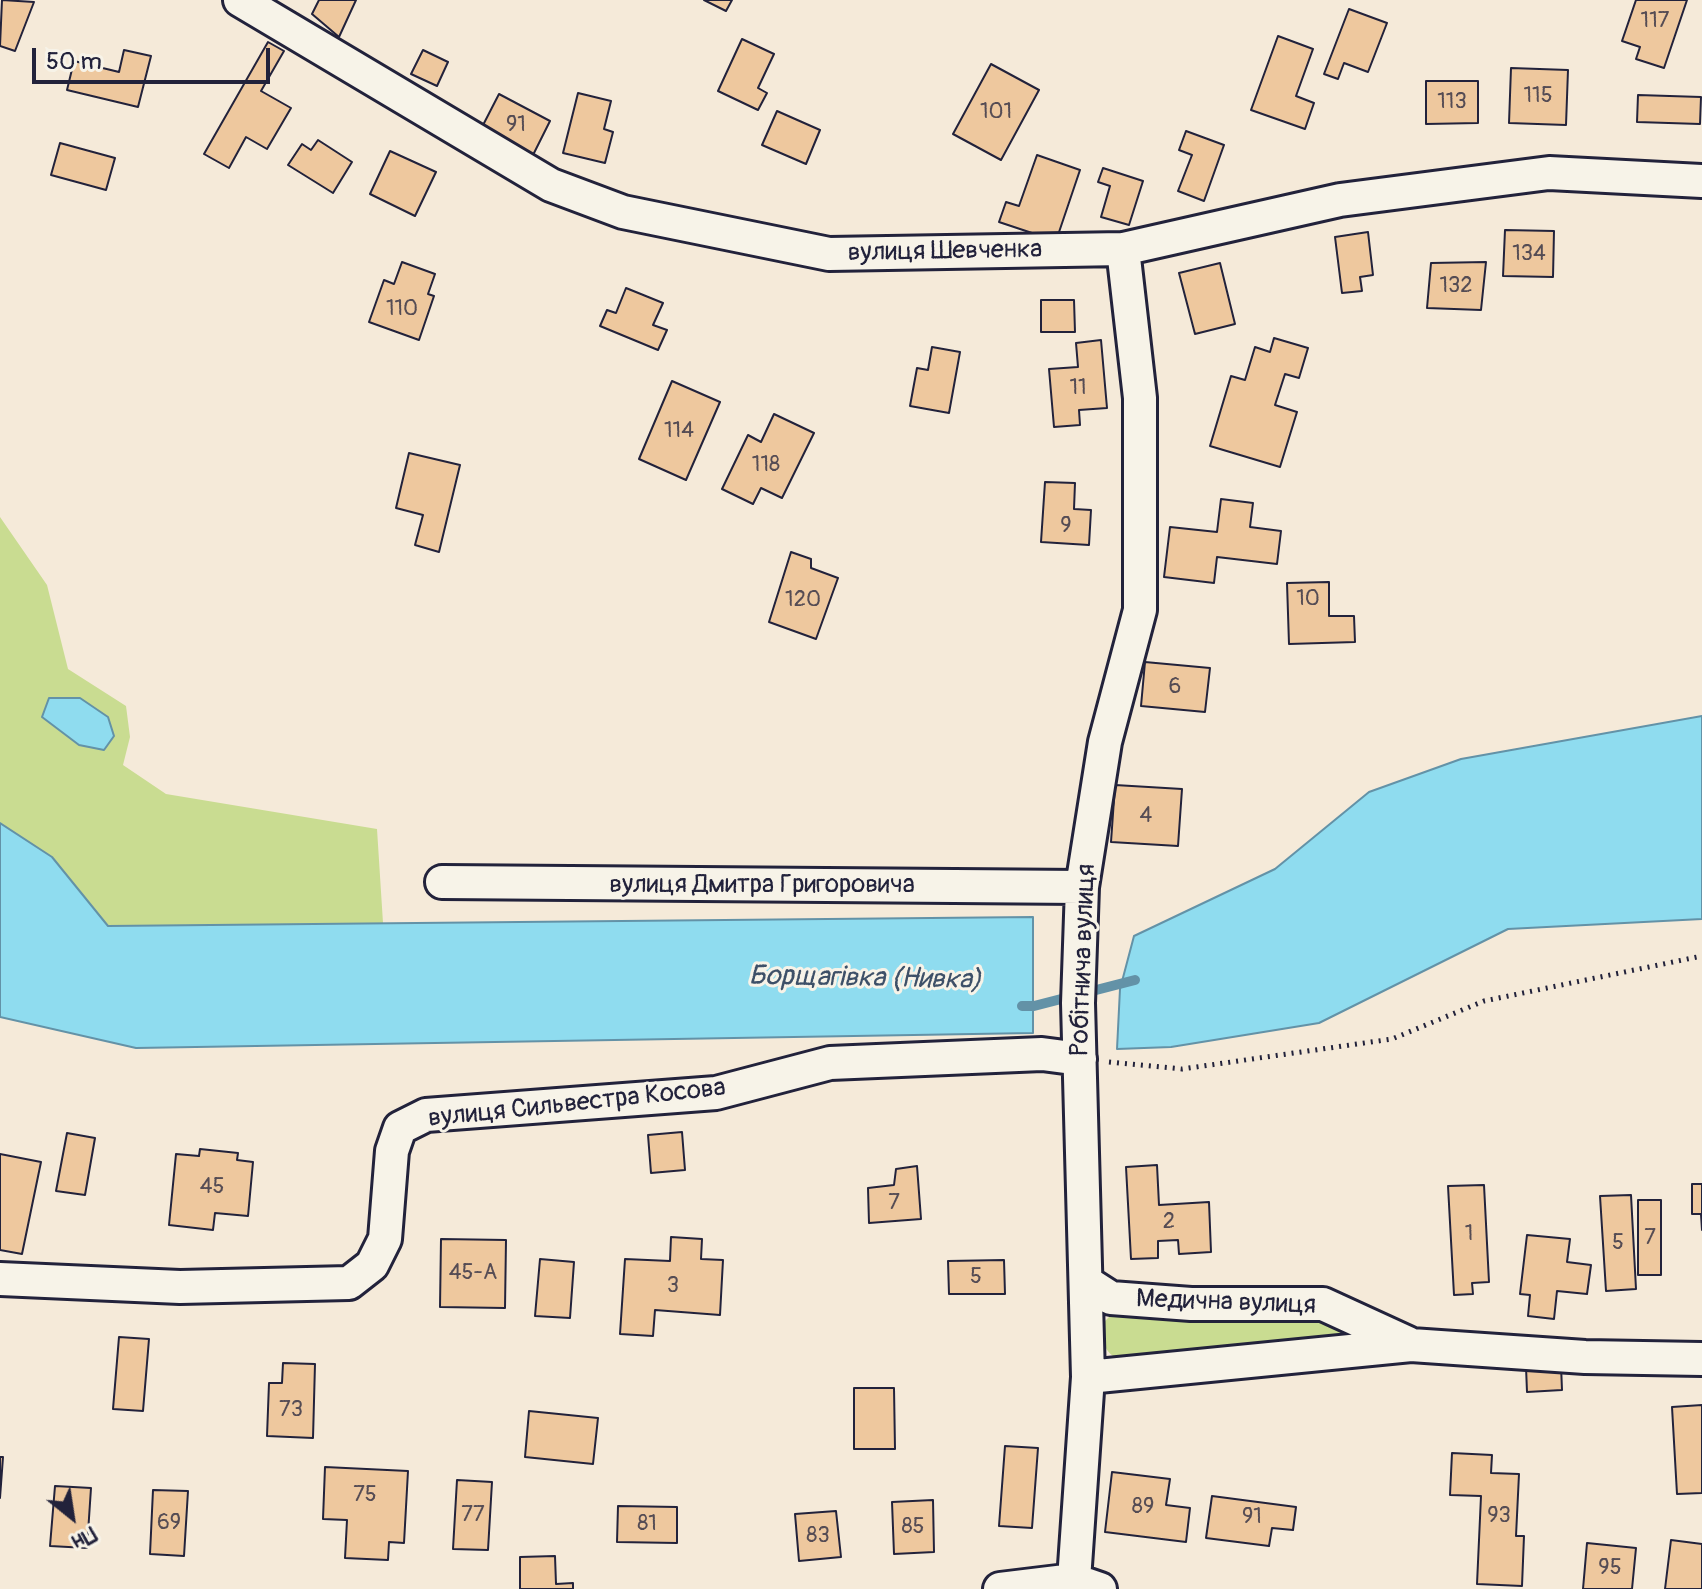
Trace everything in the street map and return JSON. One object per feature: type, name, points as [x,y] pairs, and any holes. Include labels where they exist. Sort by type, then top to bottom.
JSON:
[{"type":"street","name":"вулиця Шевченка","points":[[240,0],[551,185],[623,212],[829,254],[1123,249],[1340,200],[1549,173],[1702,181]]},
{"type":"street","name":"Робітнича вулиця","points":[[1087,1585],[1088,1377],[1078,996],[1082,887],[1105,742],[1140,610],[1140,398],[1123,249]]},
{"type":"street","name":"вулиця Дмитра Григоровича","points":[[442,882],[1082,887]]},
{"type":"street","name":"вулиця Сильвестра Косова","points":[[0,1279],[180,1287],[349,1283],[372,1265],[385,1239],[392,1151],[400,1128],[426,1115],[716,1093],[830,1063],[1042,1054],[1080,1059]]},
{"type":"street","name":"Медична вулиця","points":[[1086,1282],[1111,1298],[1191,1304],[1323,1304],[1411,1345]]},
{"type":"street","name":"Медична вулиця","points":[[1088,1377],[1411,1345],[1585,1357],[1702,1359]]},
{"type":"street","points":[[1000,1589],[1087,1585]]},
{"type":"path","points":[[1080,1059],[1182,1069],[1392,1039],[1484,1001],[1702,956]]},
{"type":"green space","points":[[0,517],[47,585],[68,669],[126,706],[130,737],[123,765],[166,794],[377,829],[383,923],[108,926],[52,857],[0,823]]},
{"type":"green space","points":[[1117,1309],[1321,1312],[1374,1337],[1124,1362],[1108,1352],[1103,1337],[1103,1323]]},
{"type":"water","points":[[49,698],[80,698],[108,717],[114,736],[104,750],[79,745],[42,717]]},
{"type":"water","points":[[1702,716],[1702,919],[1508,929],[1319,1023],[1171,1047],[1117,1049],[1120,989],[1134,936],[1275,869],[1369,792],[1461,759]]},
{"type":"water","points":[[0,823],[52,857],[108,926],[1033,917],[1033,1033],[136,1048],[0,1017]]},
{"type":"building","points":[[2,0],[34,2],[15,51],[0,46]]},
{"type":"building","points":[[319,0],[356,0],[339,37],[312,14]]},
{"type":"building","points":[[704,0],[732,0],[726,11]]},
{"type":"building","points":[[1636,0],[1687,0],[1664,68],[1636,59],[1640,47],[1622,41]]},
{"type":"building","points":[[1349,9],[1387,23],[1368,72],[1344,63],[1338,79],[1324,74]]},
{"type":"building","points":[[1278,36],[1313,49],[1296,96],[1314,103],[1305,129],[1251,110]]},
{"type":"building","points":[[742,39],[774,54],[758,88],[767,93],[758,110],[718,91]]},
{"type":"building","points":[[268,42],[284,51],[261,91],[291,108],[267,149],[246,137],[229,168],[204,154]]},
{"type":"building","points":[[124,50],[151,56],[138,107],[67,90],[74,61],[119,72]]},
{"type":"building","points":[[423,50],[448,62],[437,86],[411,74]]},
{"type":"building","points":[[991,64],[1039,90],[1001,160],[953,134]]},
{"type":"building","points":[[1511,68],[1568,70],[1566,125],[1509,123]]},
{"type":"building","points":[[1426,81],[1478,81],[1478,123],[1426,124]]},
{"type":"building","points":[[578,93],[611,101],[604,129],[613,132],[605,163],[563,153]]},
{"type":"building","points":[[499,94],[550,121],[533,155],[481,129]]},
{"type":"building","points":[[1638,95],[1701,97],[1700,124],[1637,122]]},
{"type":"building","points":[[777,111],[820,130],[806,164],[762,145]]},
{"type":"building","points":[[1186,131],[1224,145],[1204,201],[1178,191],[1192,155],[1179,150]]},
{"type":"building","points":[[318,140],[352,162],[333,193],[288,165],[302,144],[311,150]]},
{"type":"building","points":[[60,143],[115,158],[106,190],[51,175]]},
{"type":"building","points":[[390,151],[436,172],[415,216],[370,194]]},
{"type":"building","points":[[1037,155],[1080,170],[1056,241],[999,222],[1006,202],[1019,206]]},
{"type":"building","points":[[1103,168],[1143,181],[1129,225],[1101,217],[1110,186],[1098,182]]},
{"type":"building","points":[[1505,230],[1554,231],[1553,277],[1503,276]]},
{"type":"building","points":[[1368,232],[1373,275],[1360,277],[1362,291],[1342,293],[1335,237]]},
{"type":"building","points":[[402,262],[435,274],[428,294],[434,296],[419,340],[369,322],[384,280],[394,284]]},
{"type":"building","points":[[1486,262],[1481,310],[1427,308],[1431,263]]},
{"type":"building","points":[[1220,263],[1235,324],[1195,334],[1179,273]]},
{"type":"building","points":[[626,288],[663,303],[653,325],[667,330],[658,350],[600,326],[607,310],[616,313]]},
{"type":"building","points":[[1041,300],[1074,300],[1075,332],[1041,332]]},
{"type":"building","points":[[1274,338],[1308,348],[1299,378],[1285,374],[1275,405],[1297,412],[1280,467],[1210,446],[1231,376],[1245,380],[1255,347],[1270,352]]},
{"type":"building","points":[[1101,340],[1107,408],[1079,410],[1080,425],[1054,427],[1049,369],[1078,367],[1076,343]]},
{"type":"building","points":[[932,347],[960,352],[949,413],[910,406],[917,368],[928,370]]},
{"type":"building","points":[[672,381],[720,402],[686,480],[639,459]]},
{"type":"building","points":[[774,414],[814,433],[782,498],[761,488],[753,504],[722,489],[748,435],[761,442]]},
{"type":"building","points":[[409,453],[460,465],[439,552],[415,545],[423,515],[396,508]]},
{"type":"building","points":[[1045,482],[1075,483],[1074,509],[1091,510],[1089,545],[1041,542]]},
{"type":"building","points":[[1221,499],[1253,503],[1250,527],[1281,531],[1277,564],[1217,557],[1214,583],[1164,577],[1170,527],[1217,532]]},
{"type":"building","points":[[791,552],[811,559],[811,568],[838,578],[816,639],[769,622]]},
{"type":"building","points":[[1329,582],[1329,616],[1354,616],[1355,642],[1289,644],[1287,583]]},
{"type":"building","points":[[1145,662],[1210,668],[1205,712],[1141,706]]},
{"type":"building","points":[[1115,785],[1182,789],[1178,846],[1111,842]]},
{"type":"building","points":[[682,1132],[685,1170],[651,1173],[648,1135]]},
{"type":"building","points":[[67,1133],[95,1138],[85,1195],[56,1191]]},
{"type":"building","points":[[200,1149],[238,1153],[237,1160],[253,1162],[248,1216],[215,1213],[213,1230],[169,1225],[176,1154],[199,1156]]},
{"type":"building","points":[[0,1154],[41,1162],[22,1254],[0,1250]]},
{"type":"building","points":[[1157,1165],[1159,1205],[1209,1202],[1211,1252],[1179,1254],[1178,1240],[1158,1241],[1158,1258],[1131,1259],[1126,1167]]},
{"type":"building","points":[[917,1166],[921,1219],[869,1223],[868,1188],[894,1185],[896,1169]]},
{"type":"building","points":[[1692,1184],[1702,1184],[1702,1230],[1701,1214],[1692,1214]]},
{"type":"building","points":[[1484,1185],[1489,1282],[1472,1283],[1473,1294],[1454,1295],[1448,1186]]},
{"type":"building","points":[[1631,1195],[1636,1289],[1606,1291],[1600,1196]]},
{"type":"building","points":[[1638,1200],[1661,1200],[1661,1275],[1638,1275]]},
{"type":"building","points":[[1527,1235],[1570,1239],[1567,1262],[1591,1265],[1587,1294],[1557,1291],[1554,1319],[1528,1316],[1530,1295],[1520,1294]]},
{"type":"building","points":[[671,1237],[702,1239],[701,1259],[723,1260],[720,1315],[655,1310],[653,1336],[620,1334],[625,1259],[670,1261]]},
{"type":"building","points":[[441,1239],[506,1240],[505,1308],[440,1307]]},
{"type":"building","points":[[540,1259],[574,1262],[570,1318],[535,1316]]},
{"type":"building","points":[[1004,1260],[1005,1294],[949,1294],[948,1261]]},
{"type":"building","points":[[119,1337],[149,1339],[143,1411],[113,1409]]},
{"type":"building","points":[[283,1363],[315,1364],[313,1438],[267,1436],[269,1383],[282,1383]]},
{"type":"building","points":[[1561,1365],[1562,1390],[1527,1392],[1526,1367]]},
{"type":"building","points":[[854,1388],[894,1388],[895,1449],[854,1449]]},
{"type":"building","points":[[1702,1405],[1702,1493],[1677,1494],[1672,1407]]},
{"type":"building","points":[[529,1411],[598,1418],[593,1464],[525,1457]]},
{"type":"building","points":[[1005,1446],[1038,1448],[1032,1528],[999,1526]]},
{"type":"building","points":[[1452,1453],[1492,1455],[1491,1473],[1519,1474],[1516,1536],[1524,1536],[1522,1586],[1477,1584],[1481,1496],[1450,1495]]},
{"type":"building","points":[[0,1457],[3,1457],[0,1498]]},
{"type":"building","points":[[325,1467],[408,1471],[404,1543],[389,1542],[388,1560],[345,1558],[347,1520],[323,1519]]},
{"type":"building","points":[[1112,1472],[1170,1479],[1166,1505],[1190,1508],[1186,1542],[1105,1532]]},
{"type":"building","points":[[457,1480],[492,1482],[488,1550],[453,1549]]},
{"type":"building","points":[[55,1486],[91,1488],[87,1548],[50,1546]]},
{"type":"building","points":[[153,1490],[188,1491],[184,1556],[150,1554]]},
{"type":"building","points":[[1212,1496],[1296,1507],[1293,1530],[1272,1528],[1269,1546],[1206,1538]]},
{"type":"building","points":[[933,1500],[934,1552],[894,1554],[892,1502]]},
{"type":"building","points":[[618,1506],[677,1507],[677,1543],[617,1542]]},
{"type":"building","points":[[836,1511],[841,1557],[799,1561],[795,1514]]},
{"type":"building","points":[[1671,1540],[1702,1544],[1702,1589],[1665,1589]]},
{"type":"building","points":[[1587,1543],[1636,1548],[1632,1589],[1583,1589]]},
{"type":"building","points":[[555,1556],[556,1584],[573,1583],[573,1589],[520,1589],[520,1557]]},
{"type":"waterway","name":"Борщагівка (Нивка)","points":[[1022,1006],[1034,1006],[1135,980]]}]
